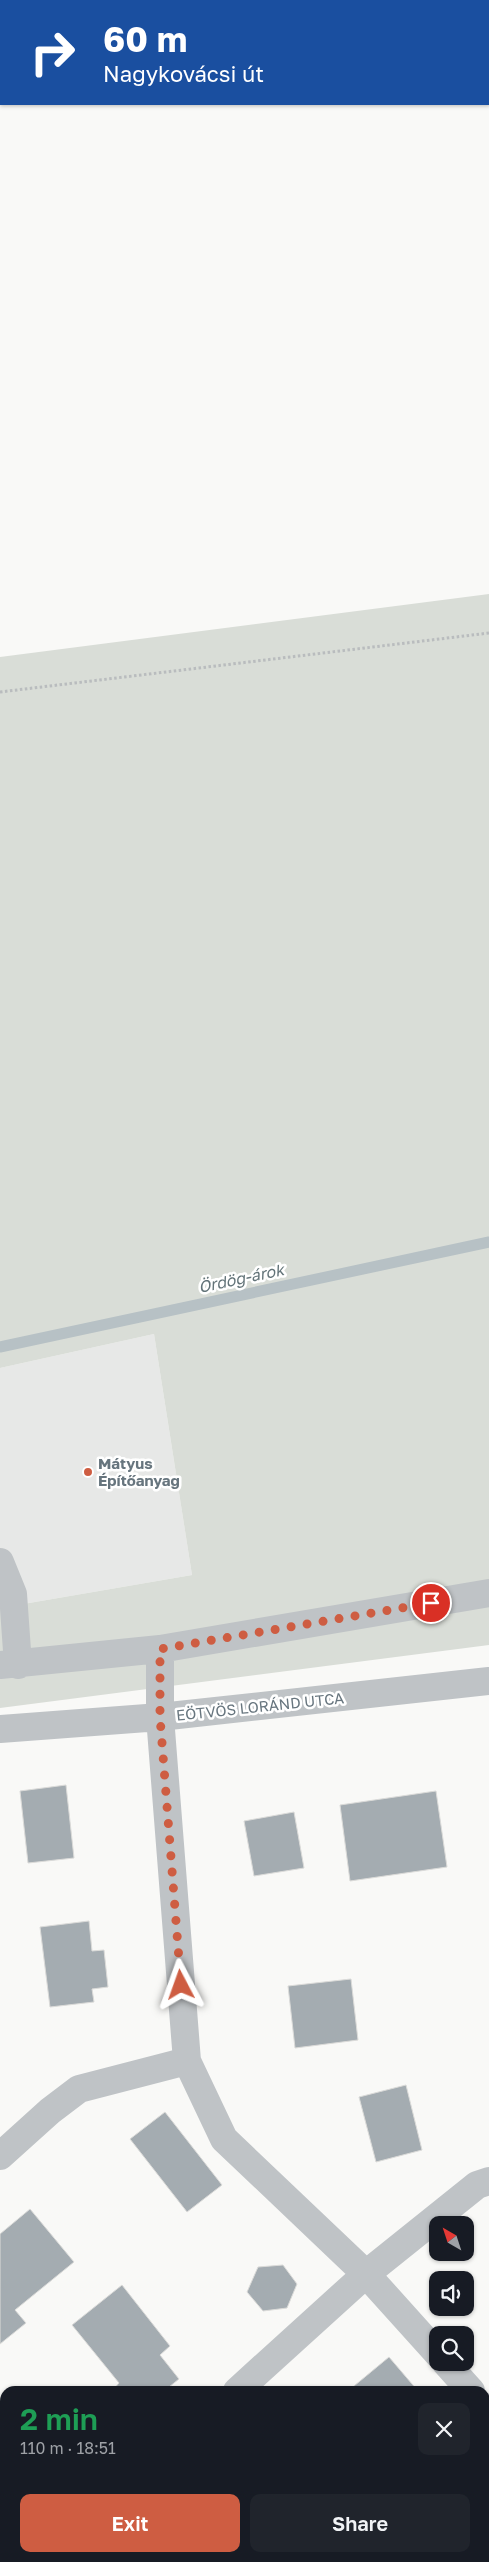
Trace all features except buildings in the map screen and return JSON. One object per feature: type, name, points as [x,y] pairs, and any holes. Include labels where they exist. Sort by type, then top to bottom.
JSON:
[{"type":"street","points":[[0,1562],[13,1594],[9,1665],[160,1649],[489,1593]]},
{"type":"street","points":[[160,1649],[160,1717],[186,2061],[224,2139],[366,2274],[429,2344]]},
{"type":"street","name":"EÖTVÖS LORÁND UTCA","points":[[0,1729],[160,1717],[489,1680]]},
{"type":"street","points":[[0,2156],[50,2110],[79,2090],[186,2061]]},
{"type":"street","points":[[243,2386],[366,2274],[478,2185],[489,2181]]},
{"type":"street","points":[[453,2371],[467,2386]]},
{"type":"path","points":[[0,692],[489,633]]},
{"type":"shaded area","points":[[489,594],[489,1645],[0,1708],[0,1608],[192,1575],[154,1334],[0,1368],[0,657]]},
{"type":"shaded area","name":"Mátyus Építőanyag","points":[[154,1334],[192,1575],[0,1608],[0,1368]]},
{"type":"waterway","name":"Ördög-árok","points":[[0,1347],[489,1242]]},
{"type":"place","name":"Mátyus Építőanyag","points":[[88,1472]]},
{"type":"route","points":[[181,1985],[160,1717],[160,1649],[431,1603]]}]
